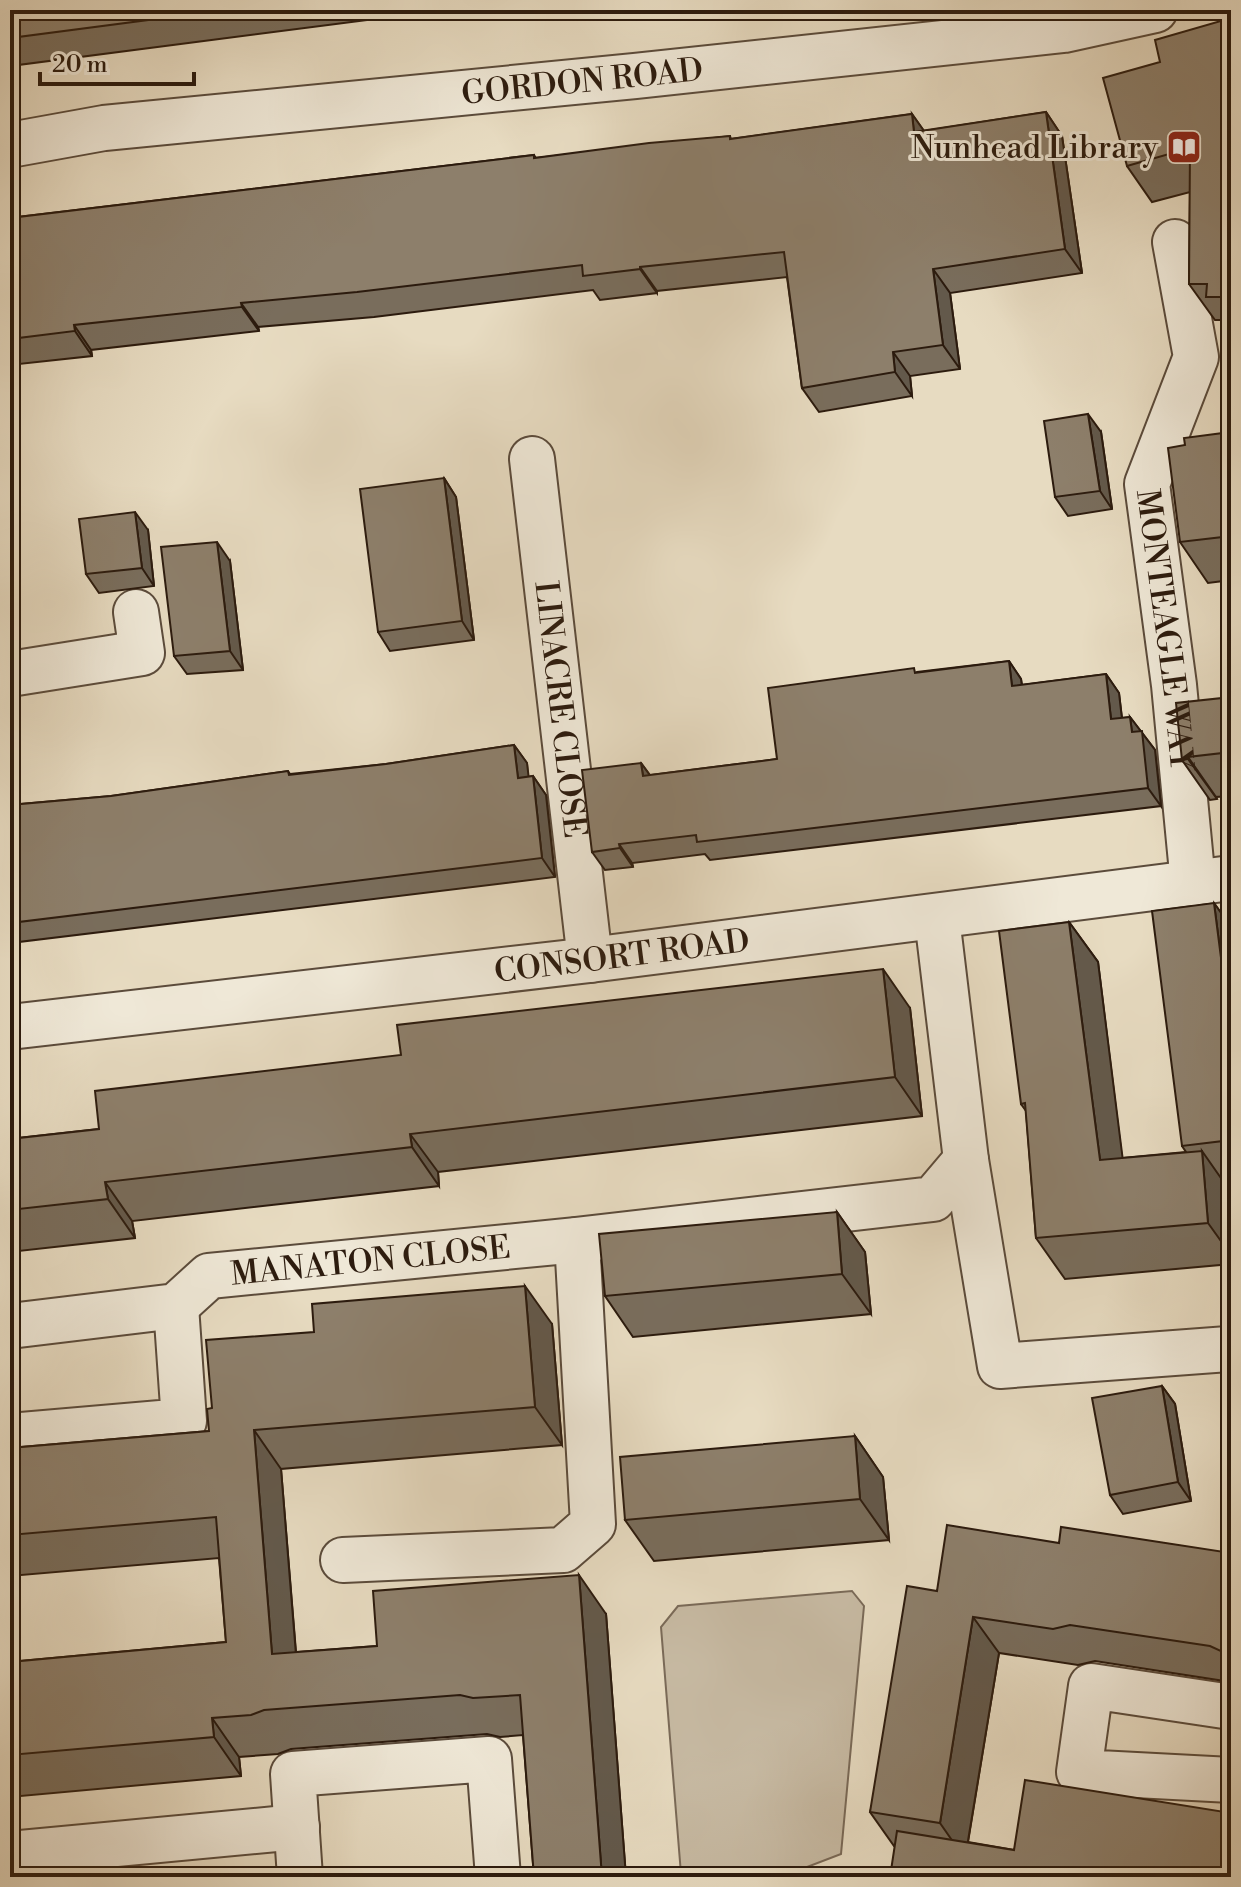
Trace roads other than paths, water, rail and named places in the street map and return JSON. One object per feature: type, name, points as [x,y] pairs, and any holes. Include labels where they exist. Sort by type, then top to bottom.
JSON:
[{"type":"street","name":"GORDON ROAD","points":[[10,145],[104,128],[1064,30],[1155,10]]},
{"type":"street","name":"MONTEAGLE WAY","points":[[1175,242],[1196,357],[1147,484],[1174,685],[1212,881]]},
{"type":"street","name":"LINACRE CLOSE","points":[[532,459],[590,960]]},
{"type":"street","points":[[10,674],[142,653],[136,612]]},
{"type":"street","name":"CONSORT ROAD","points":[[10,1027],[937,918],[1212,881]]},
{"type":"street","points":[[937,918],[966,1160],[1000,1366],[1228,1349]]},
{"type":"street","name":"MANATON CLOSE","points":[[176,1306],[209,1276],[577,1240],[933,1199],[966,1160]]},
{"type":"street","points":[[343,1560],[563,1550],[593,1524],[577,1240]]},
{"type":"street","points":[[10,1326],[176,1306],[184,1421],[10,1436]]},
{"type":"street","points":[[1231,1707],[1091,1686],[1079,1772],[1231,1780]]},
{"type":"street","points":[[300,1877],[293,1774],[489,1759],[498,1877]]},
{"type":"street","points":[[10,1854],[297,1827]]},
{"type":"place","name":"Nunhead Library","points":[[1184,147]]}]
